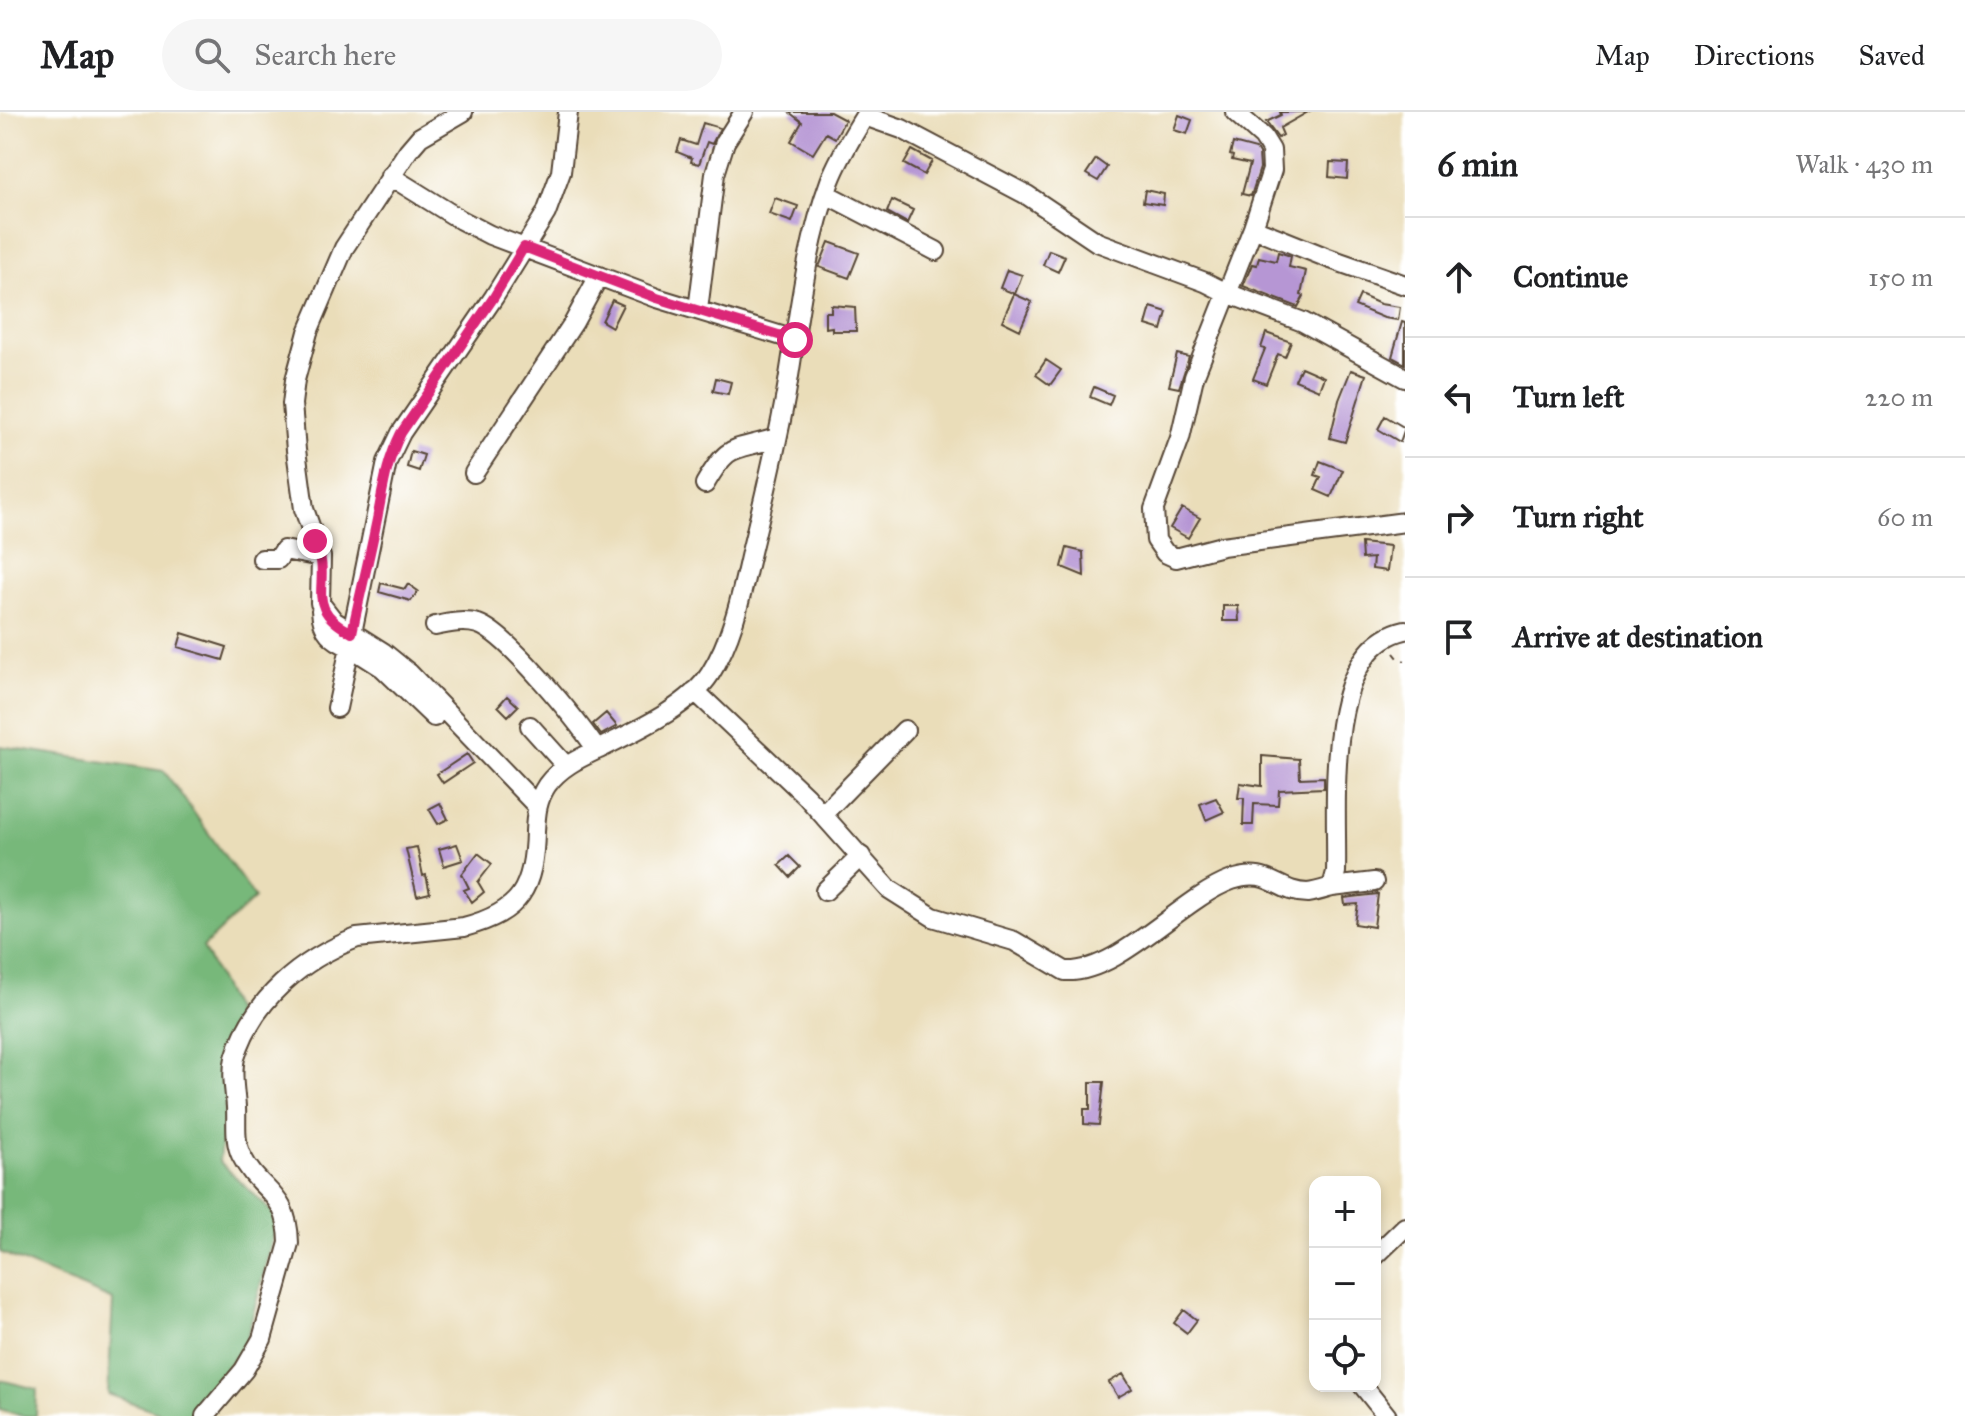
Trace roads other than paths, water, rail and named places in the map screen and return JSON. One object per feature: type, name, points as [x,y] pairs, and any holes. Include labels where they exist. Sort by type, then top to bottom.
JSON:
[{"type":"street","points":[[463,112],[420,137],[390,176],[341,256],[308,332],[292,404],[304,509],[321,557],[320,603],[351,640],[465,748]]},
{"type":"street","points":[[337,708],[376,528],[384,475],[392,451],[416,410],[501,287],[555,193],[561,172],[568,112]]},
{"type":"street","points":[[698,310],[715,174],[725,142],[744,112]]},
{"type":"street","points":[[1242,117],[1264,112]]},
{"type":"street","points":[[205,1416],[244,1370],[262,1339],[289,1243],[289,1228],[283,1207],[240,1153],[237,1138],[234,1059],[253,1016],[277,988],[344,943],[357,938],[464,927],[509,908],[518,900],[529,876],[537,806],[545,788],[566,766],[656,719],[695,691],[712,672],[735,619],[776,438],[806,270],[826,194],[840,157],[866,114],[902,129],[1027,195],[1097,242],[1205,282],[1321,331],[1405,378]]},
{"type":"street","points":[[1242,117],[1263,137],[1273,158],[1272,170],[1253,228],[1188,395],[1180,438],[1154,509],[1156,540],[1165,553],[1176,558],[1222,546],[1405,522]]},
{"type":"street","points":[[390,176],[461,220],[524,247],[657,298],[795,340]]},
{"type":"street","points":[[826,194],[936,251]]},
{"type":"street","points":[[1253,228],[1405,285]]},
{"type":"street","points":[[474,473],[561,342],[599,276]]},
{"type":"street","points":[[705,484],[723,454],[776,438]]},
{"type":"street","points":[[262,559],[278,559],[284,550],[321,557]]},
{"type":"street","points":[[435,626],[469,622],[500,637],[570,713],[597,750]]},
{"type":"street","points":[[1332,887],[1336,872],[1339,744],[1346,694],[1359,667],[1377,643],[1405,630]]},
{"type":"street","points":[[351,640],[409,673],[537,806]]},
{"type":"street","points":[[695,691],[823,814],[889,889],[914,906],[953,924],[991,932],[1014,941],[1065,971],[1075,972],[1114,955],[1231,880],[1261,876],[1309,893],[1374,882]]},
{"type":"street","points":[[530,726],[566,766]]},
{"type":"street","points":[[823,814],[905,730]]},
{"type":"street","points":[[825,891],[861,856]]},
{"type":"street","points":[[1381,1250],[1405,1227]]},
{"type":"street","points":[[1368,1392],[1387,1416]]}]
